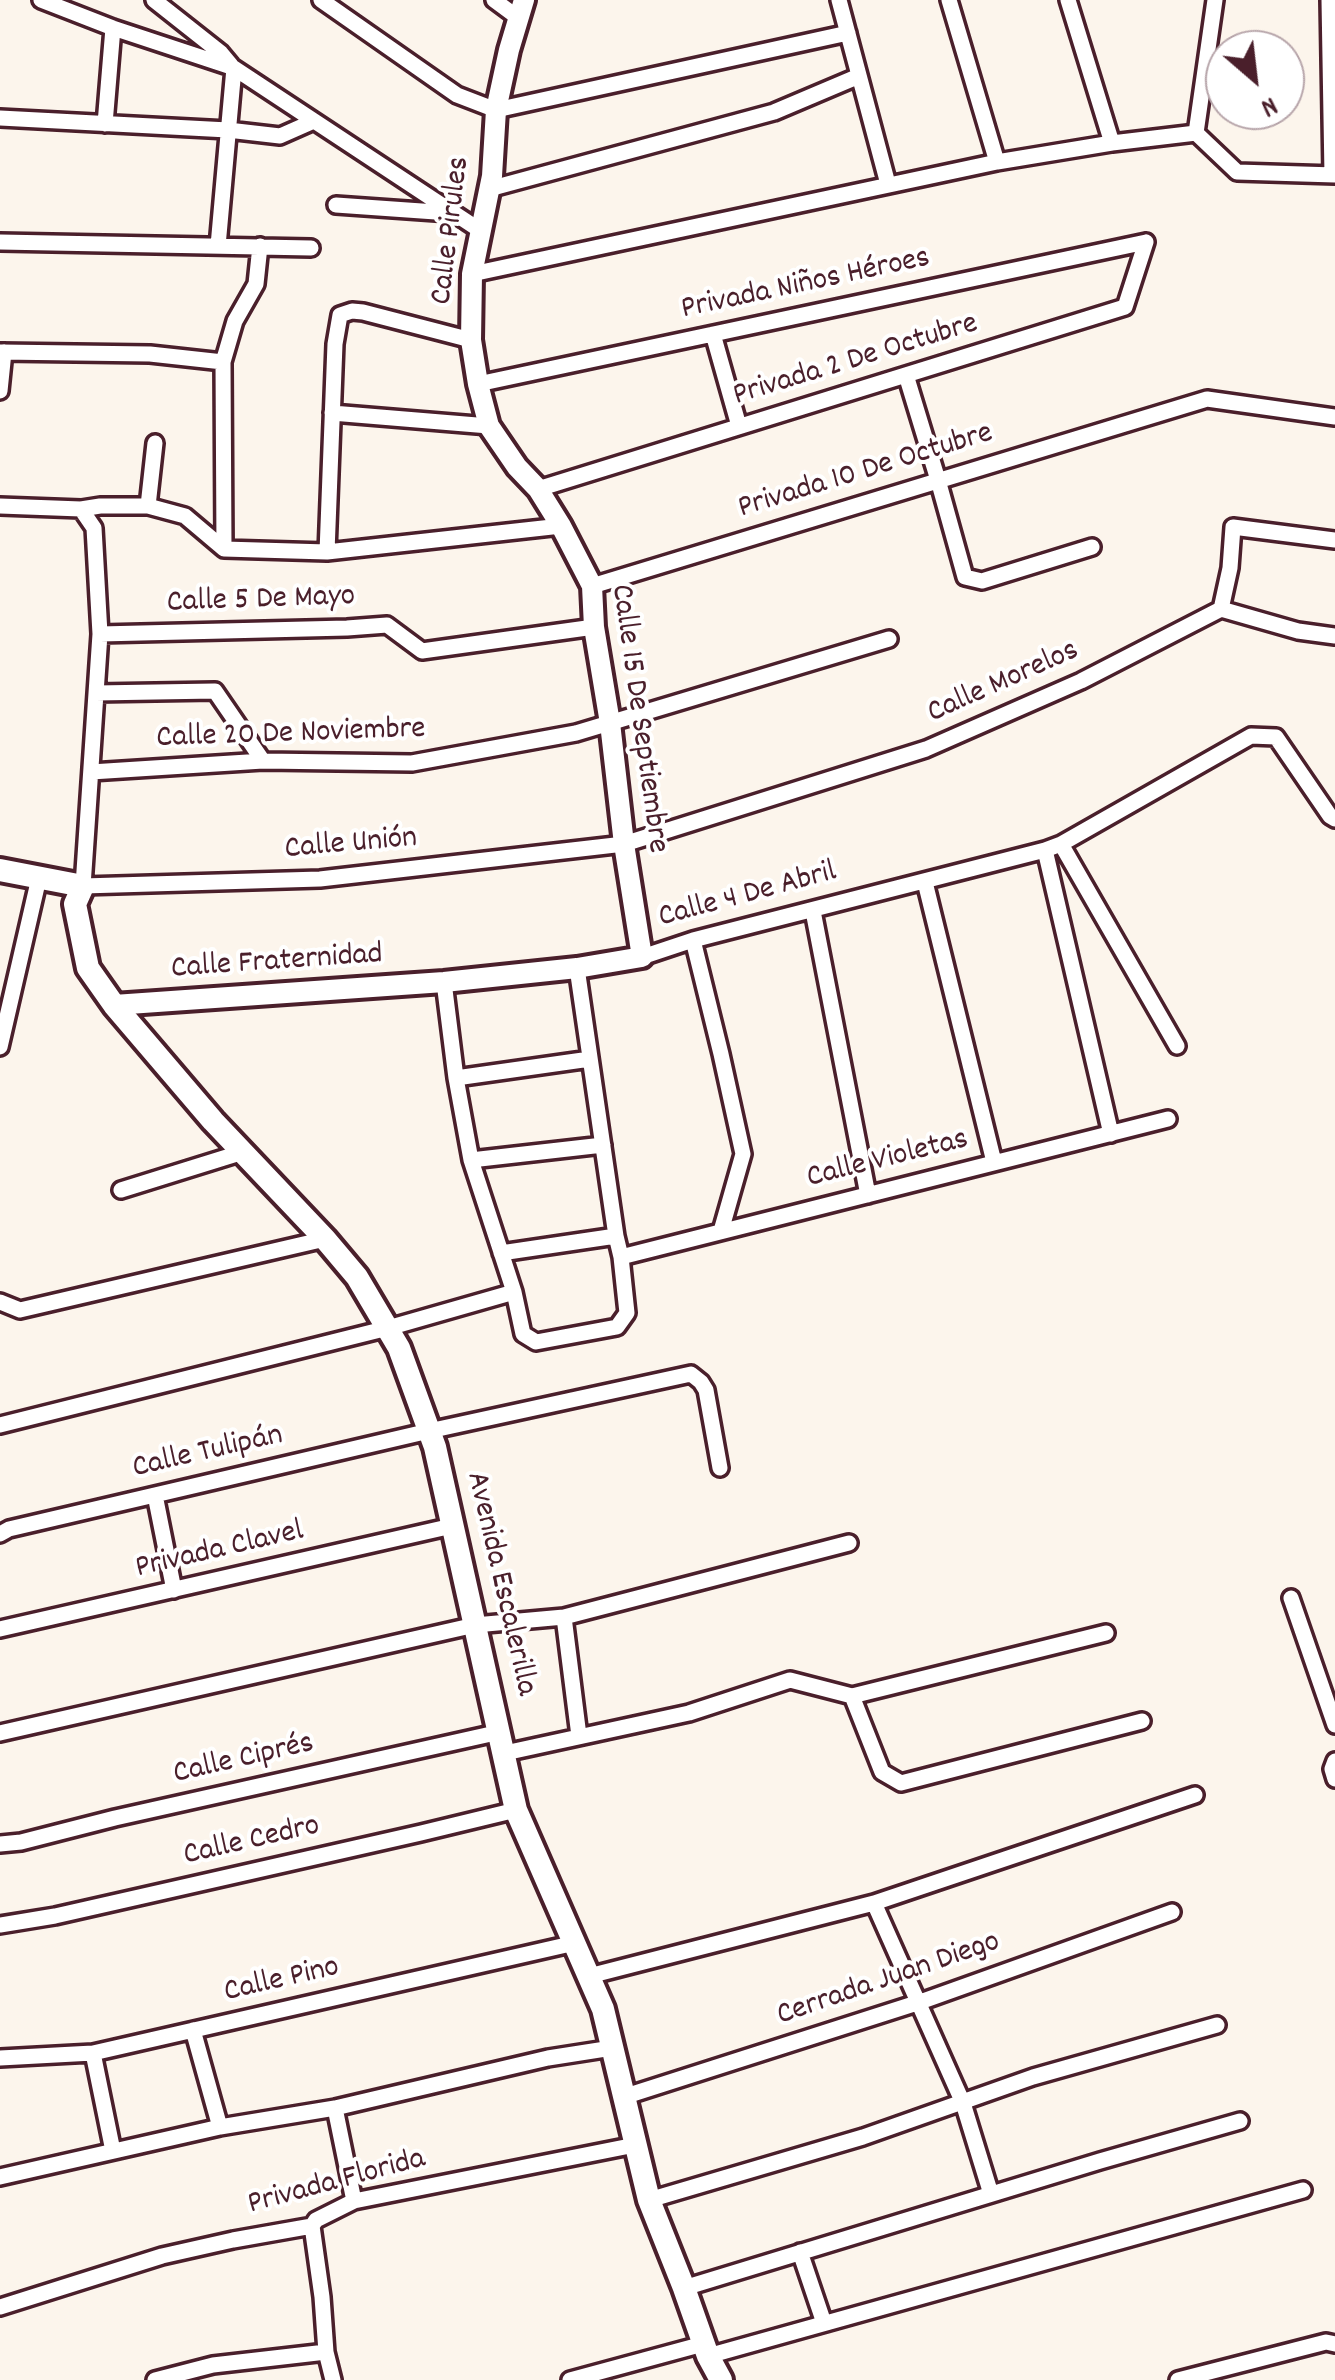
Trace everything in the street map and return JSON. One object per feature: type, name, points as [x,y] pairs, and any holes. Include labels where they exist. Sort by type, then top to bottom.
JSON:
[{"type":"main road","points":[[0,870],[83,886]]},
{"type":"main road","name":"Avenida Escalerilla","points":[[83,886],[75,904],[88,968],[114,1006],[212,1121],[325,1238],[357,1278],[399,1348],[430,1431],[516,1810],[603,2009],[649,2200],[720,2380]]},
{"type":"street","points":[[41,0],[234,68],[481,231]]},
{"type":"street","points":[[154,0],[221,53],[234,68],[218,246]]},
{"type":"street","points":[[321,0],[458,95],[496,110],[848,33]]},
{"type":"street","points":[[494,0],[520,9]]},
{"type":"street","points":[[839,0],[888,184]]},
{"type":"street","points":[[948,0],[997,162]]},
{"type":"street","points":[[1068,0],[1112,143]]},
{"type":"street","points":[[1196,133],[1215,0]]},
{"type":"street","points":[[1196,133],[1237,172],[1334,175],[1330,0]]},
{"type":"street","name":"Calle Pirules","points":[[327,552],[335,344],[340,315],[352,310],[471,340],[472,274],[489,189],[496,110],[520,9]]},
{"type":"street","points":[[105,124],[113,28]]},
{"type":"street","points":[[489,189],[774,112],[859,76]]},
{"type":"street","points":[[0,118],[280,136],[314,121]]},
{"type":"street","points":[[472,274],[997,162],[1196,133]]},
{"type":"street","points":[[336,205],[454,213]]},
{"type":"street","points":[[0,242],[310,248]]},
{"type":"street","name":"Privada Niños Héroes","points":[[478,384],[1146,242]]},
{"type":"street","name":"Privada 2 De Octubre","points":[[538,489],[1124,308],[1146,242]]},
{"type":"street","points":[[224,548],[223,362],[235,321],[256,284],[260,246]]},
{"type":"street","points":[[713,334],[739,426]]},
{"type":"street","name":"Calle 15 De Septiembre","points":[[471,340],[489,426],[517,467],[538,489],[592,586],[594,626],[642,956]]},
{"type":"street","points":[[0,391],[2,352],[150,354],[223,362]]},
{"type":"street","points":[[906,375],[965,577],[982,581],[1092,547]]},
{"type":"street","name":"Privada 10 De Octubre","points":[[592,586],[1207,399],[1335,417]]},
{"type":"street","points":[[332,413],[489,426]]},
{"type":"street","points":[[148,506],[155,443]]},
{"type":"street","points":[[0,506],[148,506],[184,516],[224,548],[327,552],[561,526]]},
{"type":"street","points":[[82,509],[94,528],[100,634],[83,886]]},
{"type":"street","points":[[1335,540],[1234,527],[1221,609],[1335,636]]},
{"type":"street","name":"Calle Morelos","points":[[624,844],[926,748],[1081,681],[1221,609]]},
{"type":"street","name":"Calle 5 De Mayo","points":[[100,634],[388,625],[422,650],[594,626]]},
{"type":"street","name":"Calle 20 De Noviembre","points":[[91,772],[263,761],[412,763],[576,733],[890,640]]},
{"type":"street","points":[[96,693],[215,690],[263,761]]},
{"type":"street","name":"Calle 4 De Abril","points":[[444,982],[576,968],[642,956],[1053,847],[1252,736],[1276,736],[1335,819]]},
{"type":"street","name":"Calle Unión","points":[[83,886],[320,879],[624,844]]},
{"type":"street","points":[[1053,847],[1177,1046]]},
{"type":"street","points":[[1053,847],[1111,1134]]},
{"type":"street","points":[[0,1047],[39,878]]},
{"type":"street","points":[[925,882],[994,1162]]},
{"type":"street","points":[[813,911],[868,1195]]},
{"type":"street","points":[[693,940],[743,1154],[721,1231]]},
{"type":"street","points":[[444,982],[471,1160],[514,1292],[523,1334],[536,1342],[617,1327],[627,1314],[576,968]]},
{"type":"street","name":"Calle Fraternidad","points":[[114,1006],[444,982]]},
{"type":"street","points":[[456,1078],[590,1058]]},
{"type":"street","name":"Calle Violetas","points":[[621,1257],[1168,1119]]},
{"type":"street","points":[[471,1160],[603,1145]]},
{"type":"street","points":[[121,1190],[243,1152]]},
{"type":"street","points":[[502,1253],[616,1236]]},
{"type":"street","points":[[0,1302],[20,1310],[325,1238]]},
{"type":"street","points":[[0,1425],[388,1328],[514,1292]]},
{"type":"street","name":"Calle Tulipán","points":[[0,1534],[430,1431],[691,1374],[706,1390],[720,1468]]},
{"type":"street","points":[[154,1495],[174,1590]]},
{"type":"street","name":"Privada Clavel","points":[[0,1629],[452,1526]]},
{"type":"street","points":[[0,1733],[475,1625],[564,1617],[848,1543]]},
{"type":"street","points":[[1291,1598],[1335,1725]]},
{"type":"street","points":[[564,1617],[579,1736]]},
{"type":"street","points":[[1106,1633],[852,1696],[882,1772],[901,1783],[1142,1721]]},
{"type":"street","name":"Calle Ciprés","points":[[0,1844],[502,1742],[579,1736],[689,1713],[790,1680],[852,1696]]},
{"type":"street","points":[[1335,1761],[1335,1778]]},
{"type":"street","points":[[589,1976],[874,1902],[1194,1795]]},
{"type":"street","name":"Calle Cedro","points":[[0,1925],[74,1912],[516,1810]]},
{"type":"street","points":[[874,1902],[964,2103],[991,2194]]},
{"type":"street","name":"Cerrada Juan Diego","points":[[622,2097],[920,2002],[1172,1912]]},
{"type":"street","name":"Calle Pino","points":[[0,2058],[92,2054],[574,1942]]},
{"type":"street","points":[[649,2200],[863,2137],[1032,2077],[1217,2024]]},
{"type":"street","points":[[193,2030],[220,2127]]},
{"type":"street","points":[[0,2177],[220,2127],[335,2108],[548,2058],[612,2048]]},
{"type":"street","points":[[92,2054],[113,2151]]},
{"type":"street","points":[[335,2108],[354,2202]]},
{"type":"street","points":[[684,2288],[1240,2121]]},
{"type":"street","name":"Privada Florida","points":[[0,2307],[162,2256],[312,2226],[316,2220],[354,2202],[635,2145]]},
{"type":"street","points":[[570,2380],[824,2324],[1303,2190]]},
{"type":"street","points":[[312,2226],[326,2352],[333,2380]]},
{"type":"street","points":[[800,2252],[824,2324]]},
{"type":"street","points":[[1178,2380],[1326,2342],[1335,2344]]},
{"type":"street","points":[[155,2380],[212,2365],[326,2352]]}]
